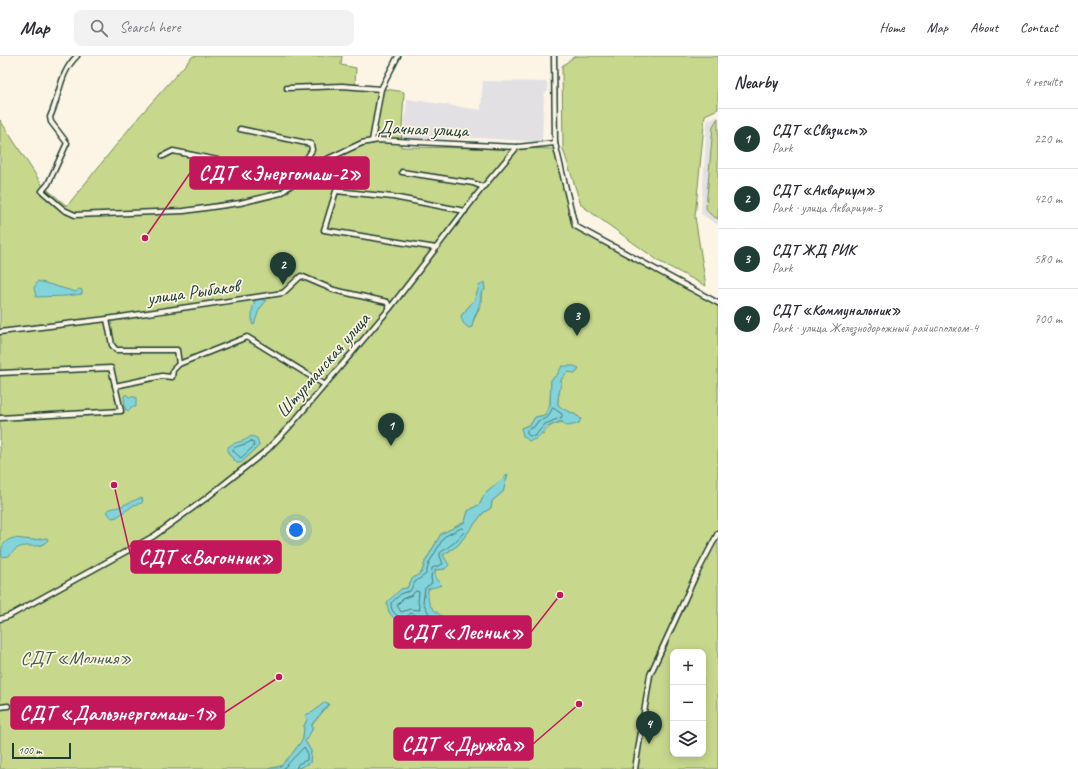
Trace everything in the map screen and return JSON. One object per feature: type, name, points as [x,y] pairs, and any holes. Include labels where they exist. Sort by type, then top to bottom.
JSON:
[{"type":"street","name":"Дачная улица","points":[[77,56],[71,62],[62,77],[55,107],[50,117],[51,122],[67,143],[48,184],[42,191],[64,210],[75,215],[184,211],[240,202],[281,193],[322,161],[362,143],[372,141],[517,147]]},
{"type":"street","points":[[372,141],[380,89],[398,56]]},
{"type":"street","points":[[554,56],[555,143],[575,226],[718,303]]},
{"type":"street","points":[[287,88],[342,86],[380,89]]},
{"type":"street","points":[[240,129],[311,144],[312,150],[301,168],[302,176]]},
{"type":"street","points":[[517,147],[555,143]]},
{"type":"street","name":"Штурманская улица","points":[[0,618],[9,616],[48,595],[133,548],[172,524],[267,450],[290,426],[390,308],[464,211],[517,147]]},
{"type":"street","points":[[163,156],[173,151],[292,175],[297,179]]},
{"type":"street","points":[[402,172],[473,183],[483,187]]},
{"type":"street","points":[[436,248],[324,230],[336,191],[393,197],[464,211]]},
{"type":"street","name":"улица Рыбаков","points":[[0,332],[107,319],[283,293],[301,276],[334,290],[387,302],[390,308]]},
{"type":"street","points":[[107,319],[112,345],[116,350],[177,350],[179,364]]},
{"type":"street","points":[[115,386],[162,376],[172,377],[173,370],[179,364],[249,337],[325,385]]},
{"type":"street","points":[[0,373],[111,368],[121,411],[0,418]]},
{"type":"street","points":[[635,769],[650,675],[695,577],[718,533]]},
{"type":"street","points":[[0,707],[8,706]]},
{"type":"shaded area","points":[[483,81],[547,82],[548,91],[544,94],[542,142],[480,138],[403,138],[407,99],[481,110]]},
{"type":"shaded area","points":[[718,116],[718,225],[701,214],[707,121]]},
{"type":"green space","name":"СДТ «Молния»","points":[[193,56],[342,56],[341,65],[356,68],[355,84],[404,92],[401,147],[559,149],[577,226],[718,301],[718,769],[296,769],[310,763],[311,751],[305,741],[312,730],[312,725],[329,704],[325,702],[307,720],[304,726],[303,739],[292,754],[281,766],[268,769],[0,769],[0,120],[43,186],[67,206],[137,119]],"holes":[[[477,293],[481,293],[481,304],[472,324],[461,316],[475,299]],[[562,367],[579,369],[576,373],[567,372],[561,380],[558,403],[558,406],[581,419],[578,424],[567,422],[558,423],[546,430],[543,435],[521,428],[531,424],[535,417],[545,415],[550,405],[551,380],[557,375]],[[257,439],[259,446],[244,460],[237,463],[228,453],[245,441]],[[507,475],[503,492],[492,501],[491,508],[483,513],[458,545],[443,555],[445,569],[435,570],[434,579],[429,587],[427,598],[434,610],[446,619],[421,621],[410,617],[401,589],[407,588],[412,579],[422,572],[425,562],[441,534],[465,522],[468,511],[480,504],[484,495]]]},
{"type":"green space","points":[[575,56],[718,56],[718,109],[705,115],[695,217],[706,286],[660,262],[581,205],[563,149],[562,66]]},
{"type":"green space","points":[[718,118],[718,219],[710,214],[706,208],[713,126]]},
{"type":"water","points":[[38,281],[76,292],[79,289],[82,290],[82,294],[36,297],[34,288]]},
{"type":"water","points":[[484,282],[485,290],[481,293],[480,303],[472,327],[469,328],[463,323],[461,316],[475,299],[479,286]]},
{"type":"water","points":[[259,298],[266,301],[259,310],[254,325],[252,324],[252,311],[255,300]]},
{"type":"water","points":[[562,366],[574,366],[579,368],[576,373],[567,372],[561,380],[558,405],[581,419],[578,424],[567,426],[561,421],[546,428],[541,435],[529,441],[523,436],[521,428],[531,424],[535,417],[545,415],[550,405],[551,380],[557,375]]},
{"type":"water","points":[[126,394],[129,397],[136,397],[136,407],[131,407],[129,411],[125,409],[124,396]]},
{"type":"water","points":[[251,436],[257,438],[259,446],[241,463],[237,463],[228,453],[228,447]]},
{"type":"water","points":[[508,474],[503,492],[492,501],[491,508],[483,513],[458,545],[443,555],[449,565],[445,569],[435,570],[435,578],[442,585],[428,589],[429,603],[431,607],[450,626],[435,620],[421,621],[411,617],[405,624],[394,618],[388,610],[387,602],[401,589],[407,588],[412,579],[422,572],[425,562],[441,534],[465,522],[468,511],[480,504],[484,495]]},
{"type":"water","points":[[140,498],[143,499],[142,503],[134,505],[117,517],[112,518],[107,512],[110,509],[119,507]]},
{"type":"water","points":[[14,538],[33,540],[47,538],[48,540],[37,546],[20,547],[9,556],[2,557],[2,547],[5,542]]},
{"type":"water","points":[[325,702],[329,704],[312,724],[312,730],[305,741],[311,751],[310,763],[296,769],[268,769],[281,766],[292,754],[303,739],[304,726],[307,720],[305,715],[313,712]]},
{"type":"place","name":"СДТ «Энергомаш-2»","points":[[145,238]]},
{"type":"place","name":"СДТ «Аквариум»","points":[[283,285]]},
{"type":"place","name":"СДТ ЖД РИК","points":[[577,336]]},
{"type":"place","name":"СДТ «Связист»","points":[[391,446]]},
{"type":"place","name":"СДТ «Вагонник»","points":[[114,485]]},
{"type":"place","name":"СДТ «Лесник»","points":[[560,595]]},
{"type":"place","name":"СДТ «Дальэнергомаш-1»","points":[[279,677]]},
{"type":"place","name":"СДТ «Дружба»","points":[[579,704]]},
{"type":"place","name":"СДТ «Коммунальник»","points":[[649,744]]}]
